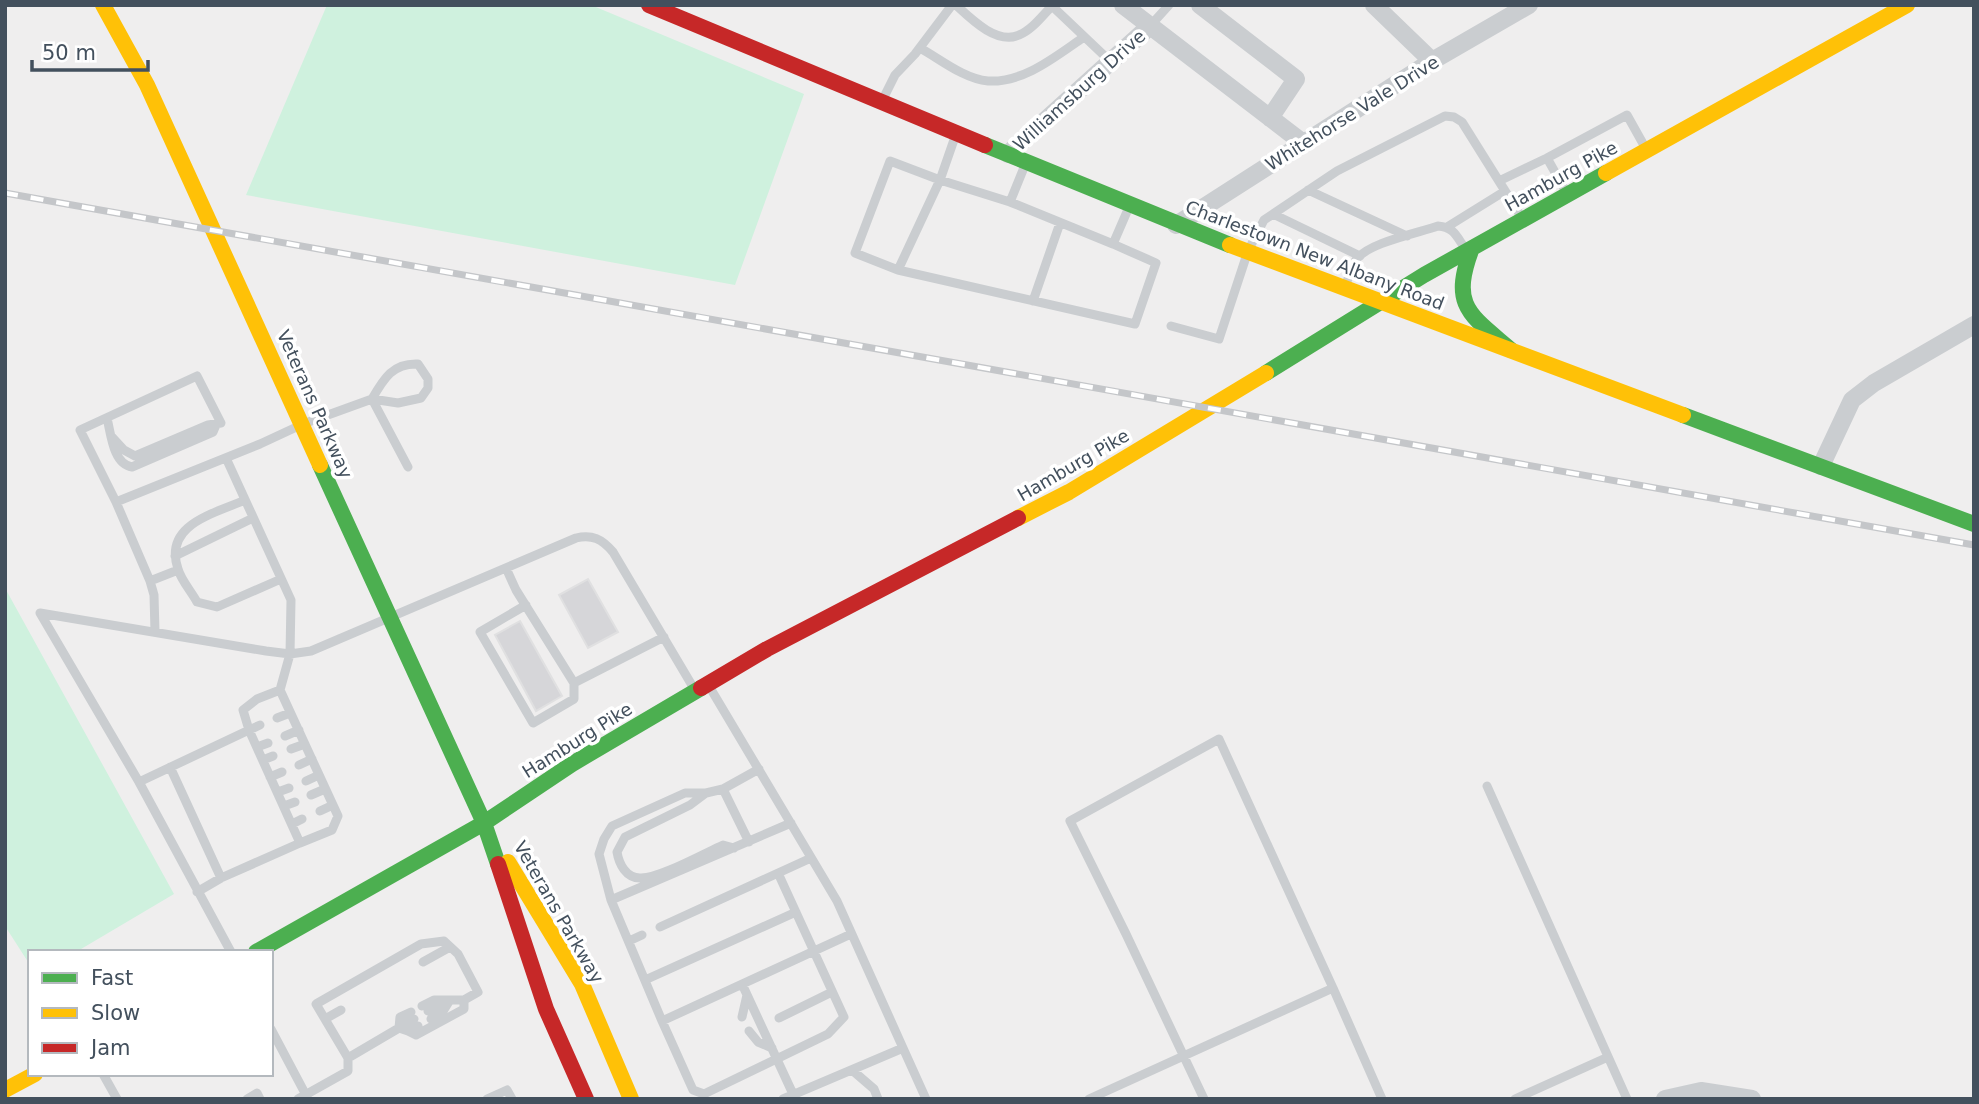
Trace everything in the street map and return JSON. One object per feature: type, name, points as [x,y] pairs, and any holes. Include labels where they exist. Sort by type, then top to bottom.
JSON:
[{"type":"main road","name":"Veterans Parkway","points":[[103,5],[148,85],[484,823],[546,1009],[586,1099]]},
{"type":"main road","name":"Charlestown New Albany Road","points":[[649,5],[1176,225],[1974,524]]},
{"type":"main road","name":"Hamburg Pike","points":[[260,950],[484,823],[572,764],[767,649],[1069,492],[1384,302],[1424,275],[1907,5]]},
{"type":"main road","points":[[1469,250],[1461,275],[1461,301],[1468,311],[1511,350]]},
{"type":"main road","name":"Veterans Parkway","points":[[484,823],[582,984],[631,1099]]},
{"type":"main road","points":[[5,1090],[31,1076]]},
{"type":"street","name":"Williamsburg Drive","points":[[1123,5],[1303,143]]},
{"type":"street","points":[[1200,5],[1296,79],[1270,118]]},
{"type":"street","points":[[1374,5],[1432,61]]},
{"type":"street","name":"Whitehorse Vale Drive","points":[[1176,225],[1432,61],[1529,5]]},
{"type":"street","name":"Williamsburg Drive","points":[[1008,154],[1150,26]]},
{"type":"street","points":[[1821,466],[1852,400],[1874,383],[1974,325]]},
{"type":"street","points":[[1665,1099],[1701,1091],[1752,1099]]},
{"type":"lane","points":[[882,101],[895,75],[954,5],[977,24],[1001,36],[1016,37],[1029,29],[1052,6],[1111,62]]},
{"type":"lane","points":[[1150,26],[1168,5]]},
{"type":"lane","points":[[920,48],[962,72],[987,81],[1025,74],[1084,37]]},
{"type":"lane","points":[[1499,181],[1627,114],[1647,150]]},
{"type":"lane","points":[[1171,326],[1219,339],[1248,251],[1264,220],[1337,171],[1445,116],[1462,122],[1523,220]]},
{"type":"lane","points":[[898,270],[940,180],[957,132]]},
{"type":"lane","points":[[1546,158],[1568,195]]},
{"type":"lane","points":[[890,162],[1010,202],[1156,263],[1135,324],[898,270],[855,253],[890,162]]},
{"type":"lane","points":[[1010,202],[1027,162]]},
{"type":"lane","points":[[1308,190],[1407,236]]},
{"type":"lane","points":[[1345,288],[1356,260],[1365,251],[1438,226],[1447,226],[1505,191]]},
{"type":"lane","points":[[1113,244],[1130,205]]},
{"type":"lane","points":[[1273,214],[1360,256]]},
{"type":"lane","points":[[1033,301],[1060,223]]},
{"type":"lane","points":[[1447,226],[1469,250]]},
{"type":"lane","points":[[116,502],[303,424],[372,399],[398,403],[421,398],[428,388],[428,379],[418,364],[405,364],[384,377],[372,399]]},
{"type":"lane","points":[[107,418],[112,437],[124,450],[135,456],[208,425],[218,424],[197,376],[80,430],[116,502],[150,581],[154,595],[155,632]]},
{"type":"lane","points":[[372,399],[408,467]]},
{"type":"lane","points":[[198,892],[221,878],[332,830],[338,816],[280,690],[290,654],[291,600],[226,458]]},
{"type":"lane","points":[[245,500],[183,529],[175,545],[178,570],[197,602],[217,607],[281,579]]},
{"type":"lane","points":[[175,556],[253,518]]},
{"type":"lane","points":[[230,950],[139,782],[40,612],[290,654],[311,651],[576,538],[592,537],[600,539],[613,552],[664,637],[759,769],[836,901],[926,1099]]},
{"type":"lane","points":[[506,568],[574,683],[574,699],[533,723],[480,632],[526,605]]},
{"type":"lane","points":[[150,581],[178,570]]},
{"type":"lane","points":[[574,683],[664,637]]},
{"type":"lane","points":[[280,690],[257,699],[243,710],[249,730],[300,843]]},
{"type":"lane","points":[[277,718],[290,713]]},
{"type":"lane","points":[[139,782],[260,725]]},
{"type":"lane","points":[[285,736],[299,730]]},
{"type":"lane","points":[[1204,1099],[1070,821],[1219,739],[1382,1099]]},
{"type":"lane","points":[[257,747],[268,743]]},
{"type":"lane","points":[[291,749],[305,744]]},
{"type":"lane","points":[[263,760],[273,756]]},
{"type":"lane","points":[[299,765],[312,759]]},
{"type":"lane","points":[[170,767],[221,878]]},
{"type":"lane","points":[[759,769],[723,789],[706,793],[685,793],[612,826],[599,854],[611,900],[662,1021],[693,1090],[704,1094],[828,1034],[844,1017],[778,873]]},
{"type":"lane","points":[[271,777],[282,772]]},
{"type":"lane","points":[[306,781],[319,775]]},
{"type":"lane","points":[[1487,786],[1627,1099]]},
{"type":"lane","points":[[278,792],[289,788]]},
{"type":"lane","points":[[311,795],[325,789]]},
{"type":"lane","points":[[723,789],[750,842]]},
{"type":"lane","points":[[706,793],[690,805],[625,837],[617,852],[619,864],[627,874],[639,879],[653,876],[723,845],[734,848]]},
{"type":"lane","points":[[284,806],[295,802]]},
{"type":"lane","points":[[320,811],[333,805]]},
{"type":"lane","points":[[292,824],[302,819]]},
{"type":"lane","points":[[611,900],[791,823]]},
{"type":"lane","points":[[660,927],[811,858]]},
{"type":"lane","points":[[645,980],[796,912]]},
{"type":"lane","points":[[662,1021],[851,934]]},
{"type":"lane","points":[[629,941],[642,935]]},
{"type":"lane","points":[[273,1032],[304,1097],[348,1071],[348,1058],[316,1004],[421,944],[444,941],[458,954],[478,992],[464,1000],[450,1000],[434,1000],[427,1012],[442,1013],[450,1000]]},
{"type":"lane","points":[[423,962],[450,947]]},
{"type":"lane","points":[[742,984],[793,1094]]},
{"type":"lane","points":[[1089,1099],[1333,988]]},
{"type":"lane","points":[[779,1018],[832,992]]},
{"type":"lane","points":[[742,1017],[747,995]]},
{"type":"lane","points":[[403,1030],[416,1035],[464,1009],[464,1000]]},
{"type":"lane","points":[[325,1019],[341,1010]]},
{"type":"lane","points":[[348,1058],[403,1030],[414,1019]]},
{"type":"lane","points":[[748,1031],[758,1042],[772,1048]]},
{"type":"lane","points":[[783,1099],[903,1048]]},
{"type":"lane","points":[[1515,1099],[1608,1057]]},
{"type":"lane","points":[[852,1070],[874,1089],[878,1099]]},
{"type":"lane","points":[[104,1076],[117,1099]]},
{"type":"lane","points":[[487,1099],[507,1090],[512,1099]]},
{"type":"lane","points":[[247,1099],[257,1093],[260,1099]]},
{"type":"green space","points":[[327,5],[591,5],[804,94],[735,285],[246,195]]},
{"type":"green space","points":[[5,588],[174,894],[79,950],[28,950],[28,962],[5,926]]},
{"type":"building","points":[[588,579],[618,632],[588,648],[559,595]]},
{"type":"building","points":[[520,621],[562,696],[536,711],[495,635]]},
{"type":"railway","points":[[5,193],[1974,545]]},
{"type":"traffic: fast","points":[[985,145],[1230,245]]},
{"type":"traffic: fast","points":[[1266,373],[1424,275],[1606,173]]},
{"type":"traffic: fast","points":[[1472,248],[1463,283],[1468,307],[1474,317],[1511,350]]},
{"type":"traffic: fast","points":[[1683,415],[1974,524]]},
{"type":"traffic: fast","points":[[320,465],[484,823],[498,864]]},
{"type":"traffic: fast","points":[[260,950],[484,823],[572,764],[701,688]]},
{"type":"traffic: slow","points":[[103,5],[147,85],[320,465]]},
{"type":"traffic: slow","points":[[1606,173],[1907,5]]},
{"type":"traffic: slow","points":[[1230,245],[1683,415]]},
{"type":"traffic: slow","points":[[1018,518],[1069,492],[1266,373]]},
{"type":"traffic: slow","points":[[508,862],[582,984],[631,1099]]},
{"type":"traffic: slow","points":[[5,1090],[31,1076]]},
{"type":"traffic: jam","points":[[649,5],[985,145]]},
{"type":"traffic: jam","points":[[701,688],[767,649],[1018,518]]},
{"type":"traffic: jam","points":[[498,864],[546,1009],[586,1099]]}]
